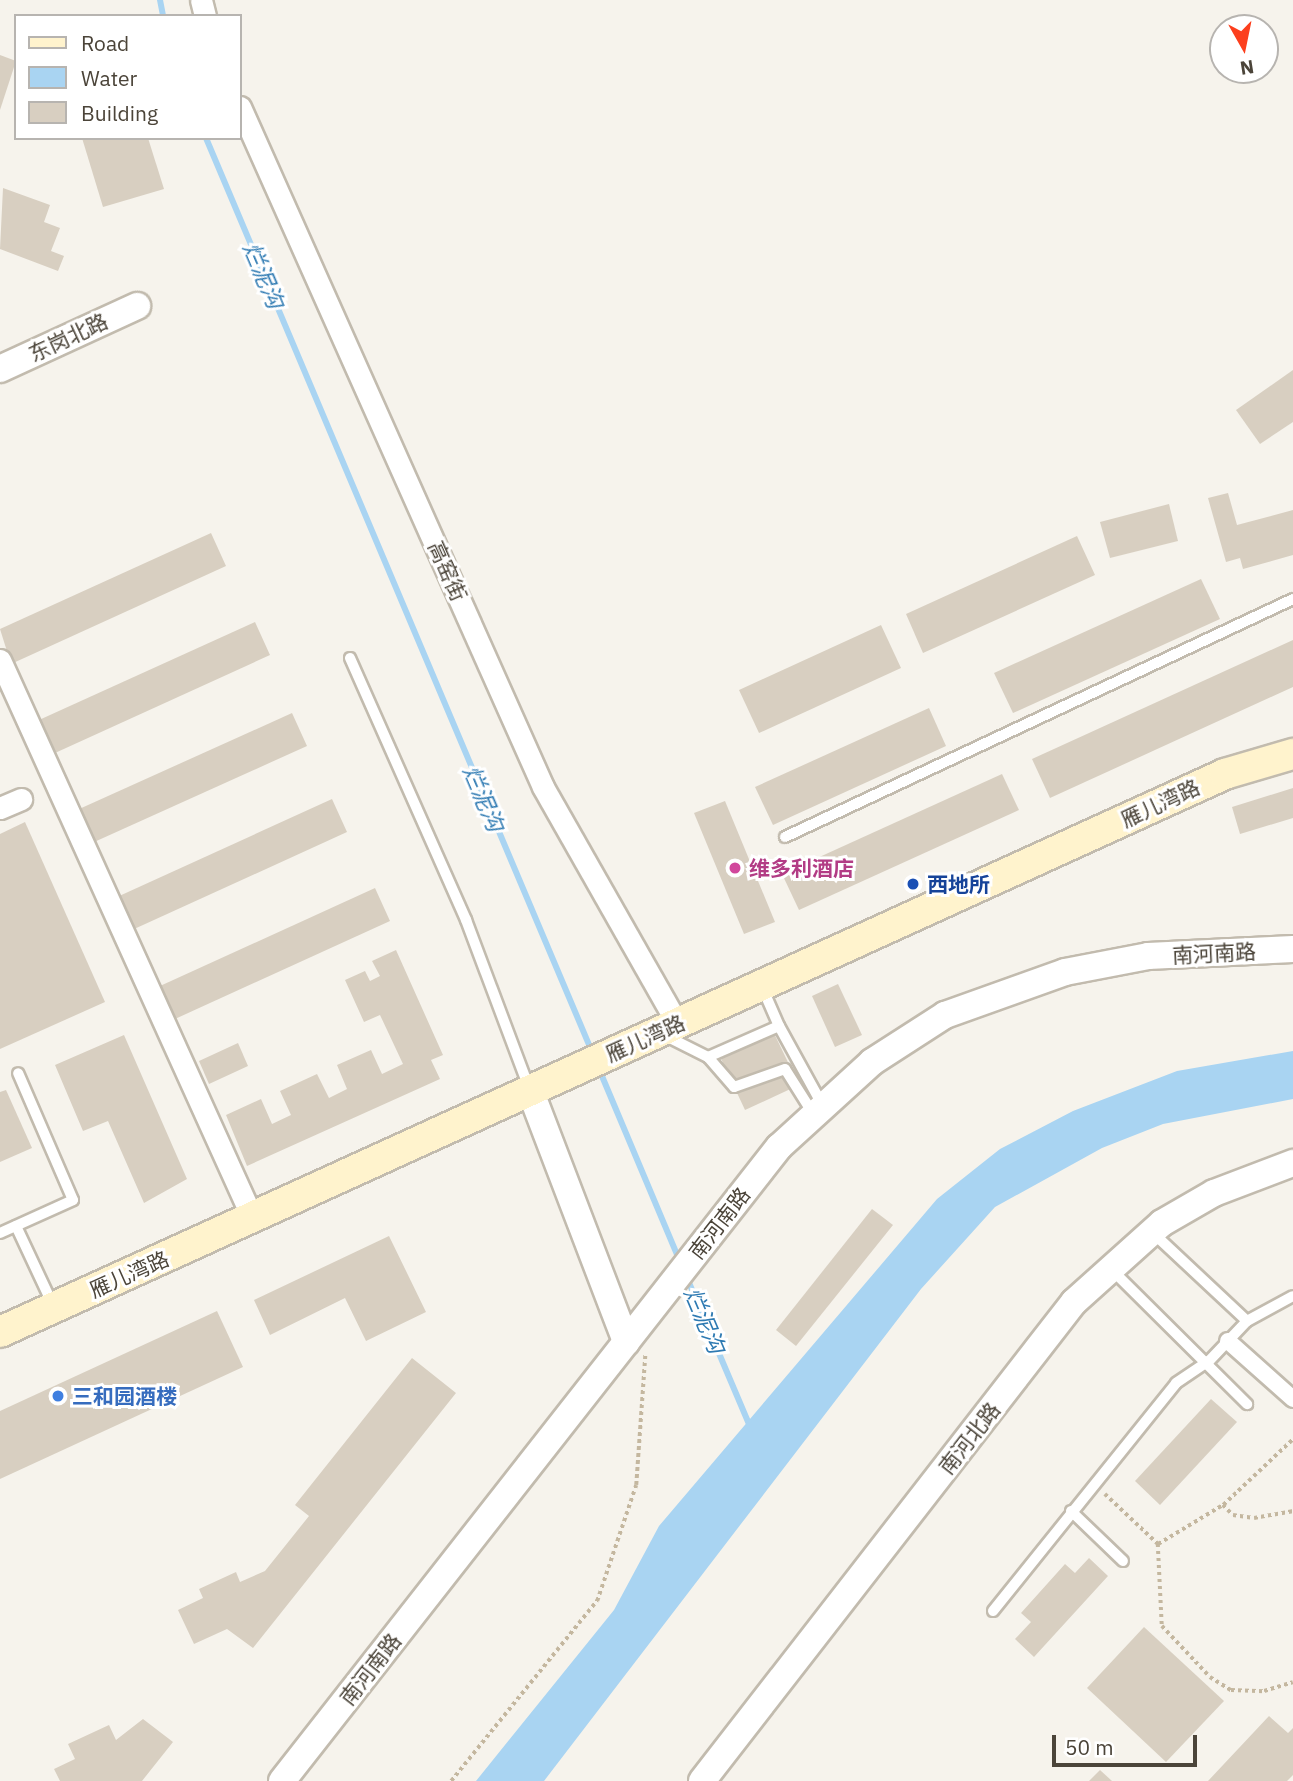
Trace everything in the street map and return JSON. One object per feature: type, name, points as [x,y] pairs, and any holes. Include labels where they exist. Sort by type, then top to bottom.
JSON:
[{"type":"main road","name":"雁儿湾路","points":[[0,1332],[1224,774],[1293,754]]},
{"type":"street","name":"高窑街","points":[[242,111],[543,787],[668,1028]]},
{"type":"street","name":"东岗北路","points":[[0,369],[137,306]]},
{"type":"street","points":[[0,660],[252,1217]]},
{"type":"street","points":[[0,808],[21,799]]},
{"type":"street","name":"南河南路","points":[[282,1781],[779,1147],[872,1062],[945,1015],[1015,987],[1147,956],[1293,949]]},
{"type":"street","points":[[538,1087],[631,1336]]},
{"type":"street","name":"南河北路","points":[[702,1781],[1074,1302],[1109,1267],[1152,1231],[1214,1193],[1293,1163]]},
{"type":"street","points":[[1228,1340],[1293,1399]]},
{"type":"lane","points":[[785,837],[1293,599]]},
{"type":"lane","points":[[350,658],[538,1087]]},
{"type":"lane","points":[[761,985],[819,1111]]},
{"type":"lane","points":[[708,1057],[779,1027]]},
{"type":"lane","points":[[668,1028],[708,1057],[734,1087],[785,1069],[819,1111]]},
{"type":"lane","points":[[0,1233],[73,1200],[18,1073]]},
{"type":"lane","points":[[16,1226],[54,1307]]},
{"type":"lane","points":[[1152,1231],[1247,1321]]},
{"type":"lane","points":[[1109,1267],[1209,1361],[1218,1380],[1247,1404]]},
{"type":"lane","points":[[993,1611],[1176,1382],[1209,1361],[1247,1321],[1293,1296]]},
{"type":"lane","points":[[1071,1511],[1123,1561]]},
{"type":"path","points":[[452,1781],[597,1601],[636,1485],[649,1366],[631,1336]]},
{"type":"path","points":[[1158,1544],[1223,1505],[1293,1439]]},
{"type":"path","points":[[1093,1483],[1158,1544],[1162,1626],[1210,1677],[1231,1690],[1264,1691],[1293,1682]]},
{"type":"path","points":[[1223,1505],[1233,1515],[1254,1518],[1293,1511]]},
{"type":"water","points":[[1293,1051],[1293,1099],[1163,1124],[1102,1148],[995,1207],[921,1289],[544,1781],[476,1781],[614,1610],[659,1526],[937,1199],[1000,1149],[1073,1111],[1177,1071]]},
{"type":"building","points":[[0,55],[14,60],[14,67],[0,110]]},
{"type":"building","points":[[83,140],[149,140],[164,189],[103,207]]},
{"type":"building","points":[[3,188],[50,205],[44,222],[60,228],[51,251],[64,256],[58,271],[0,249]]},
{"type":"building","points":[[1293,370],[1293,422],[1260,444],[1236,410]]},
{"type":"building","points":[[1228,493],[1237,525],[1293,510],[1293,555],[1243,569],[1240,558],[1226,562],[1208,498]]},
{"type":"building","points":[[1169,504],[1178,541],[1110,558],[1100,522]]},
{"type":"building","points":[[211,533],[226,566],[11,664],[0,629]]},
{"type":"building","points":[[1077,536],[1095,575],[923,653],[906,614]]},
{"type":"building","points":[[1201,579],[1220,619],[1013,713],[994,673]]},
{"type":"building","points":[[255,622],[270,655],[55,753],[39,720]]},
{"type":"building","points":[[881,625],[901,668],[759,733],[739,690]]},
{"type":"building","points":[[1293,640],[1293,687],[1050,798],[1032,759]]},
{"type":"building","points":[[929,708],[946,746],[773,825],[755,787]]},
{"type":"building","points":[[292,713],[307,746],[92,843],[77,810]]},
{"type":"building","points":[[1002,774],[1019,810],[799,910],[782,874]]},
{"type":"building","points":[[1293,788],[1293,818],[1240,834],[1232,807]]},
{"type":"building","points":[[332,799],[347,832],[132,930],[117,897]]},
{"type":"building","name":"维多利酒店","points":[[725,801],[775,922],[744,934],[694,813]]},
{"type":"building","points":[[25,822],[105,1002],[0,1049],[0,834]]},
{"type":"building","points":[[375,888],[390,921],[175,1019],[160,986]]},
{"type":"building","points":[[396,950],[443,1055],[431,1060],[440,1079],[247,1166],[226,1115],[261,1099],[272,1124],[291,1115],[280,1091],[317,1074],[329,1098],[347,1089],[337,1065],[371,1050],[382,1074],[403,1064],[380,1015],[364,1022],[345,980],[365,971],[370,981],[380,976],[372,961]]},
{"type":"building","points":[[838,984],[862,1035],[835,1047],[812,996]]},
{"type":"building","points":[[770,1025],[799,1085],[745,1110],[717,1050]]},
{"type":"building","points":[[124,1035],[187,1179],[144,1203],[108,1121],[83,1131],[55,1065]]},
{"type":"building","points":[[238,1043],[248,1066],[209,1084],[199,1061]]},
{"type":"building","points":[[6,1090],[32,1148],[0,1162],[0,1092]]},
{"type":"building","points":[[872,1209],[893,1225],[796,1346],[776,1330]]},
{"type":"building","points":[[389,1236],[426,1312],[366,1341],[345,1298],[270,1335],[254,1300]]},
{"type":"building","points":[[217,1311],[243,1367],[0,1479],[0,1411]]},
{"type":"building","points":[[412,1358],[456,1393],[253,1648],[227,1629],[194,1644],[178,1610],[203,1598],[199,1589],[236,1572],[240,1582],[265,1571],[309,1516],[295,1505]]},
{"type":"building","points":[[1211,1399],[1237,1422],[1160,1505],[1135,1481]]},
{"type":"building","points":[[1089,1558],[1108,1576],[1034,1657],[1015,1639],[1031,1622],[1021,1613],[1065,1564],[1075,1573]]},
{"type":"building","points":[[1144,1627],[1224,1701],[1166,1762],[1087,1688]]},
{"type":"building","points":[[1269,1716],[1288,1733],[1293,1728],[1293,1775],[1287,1781],[1208,1781]]},
{"type":"building","points":[[143,1719],[173,1742],[142,1781],[60,1781],[54,1769],[75,1759],[68,1744],[109,1725],[116,1740]]},
{"type":"building","points":[[1100,1770],[1112,1781],[1089,1781]]},
{"type":"waterway","name":"烂泥沟","points":[[160,0],[163,14]]},
{"type":"waterway","name":"烂泥沟","points":[[207,140],[592,1052]]},
{"type":"waterway","name":"烂泥沟","points":[[599,1069],[680,1262]]},
{"type":"waterway","name":"烂泥沟","points":[[687,1278],[751,1429]]},
{"type":"place","name":"维多利酒店","points":[[735,868]]},
{"type":"place","name":"西地所","points":[[913,884]]},
{"type":"place","name":"三和园酒楼","points":[[58,1396]]}]
